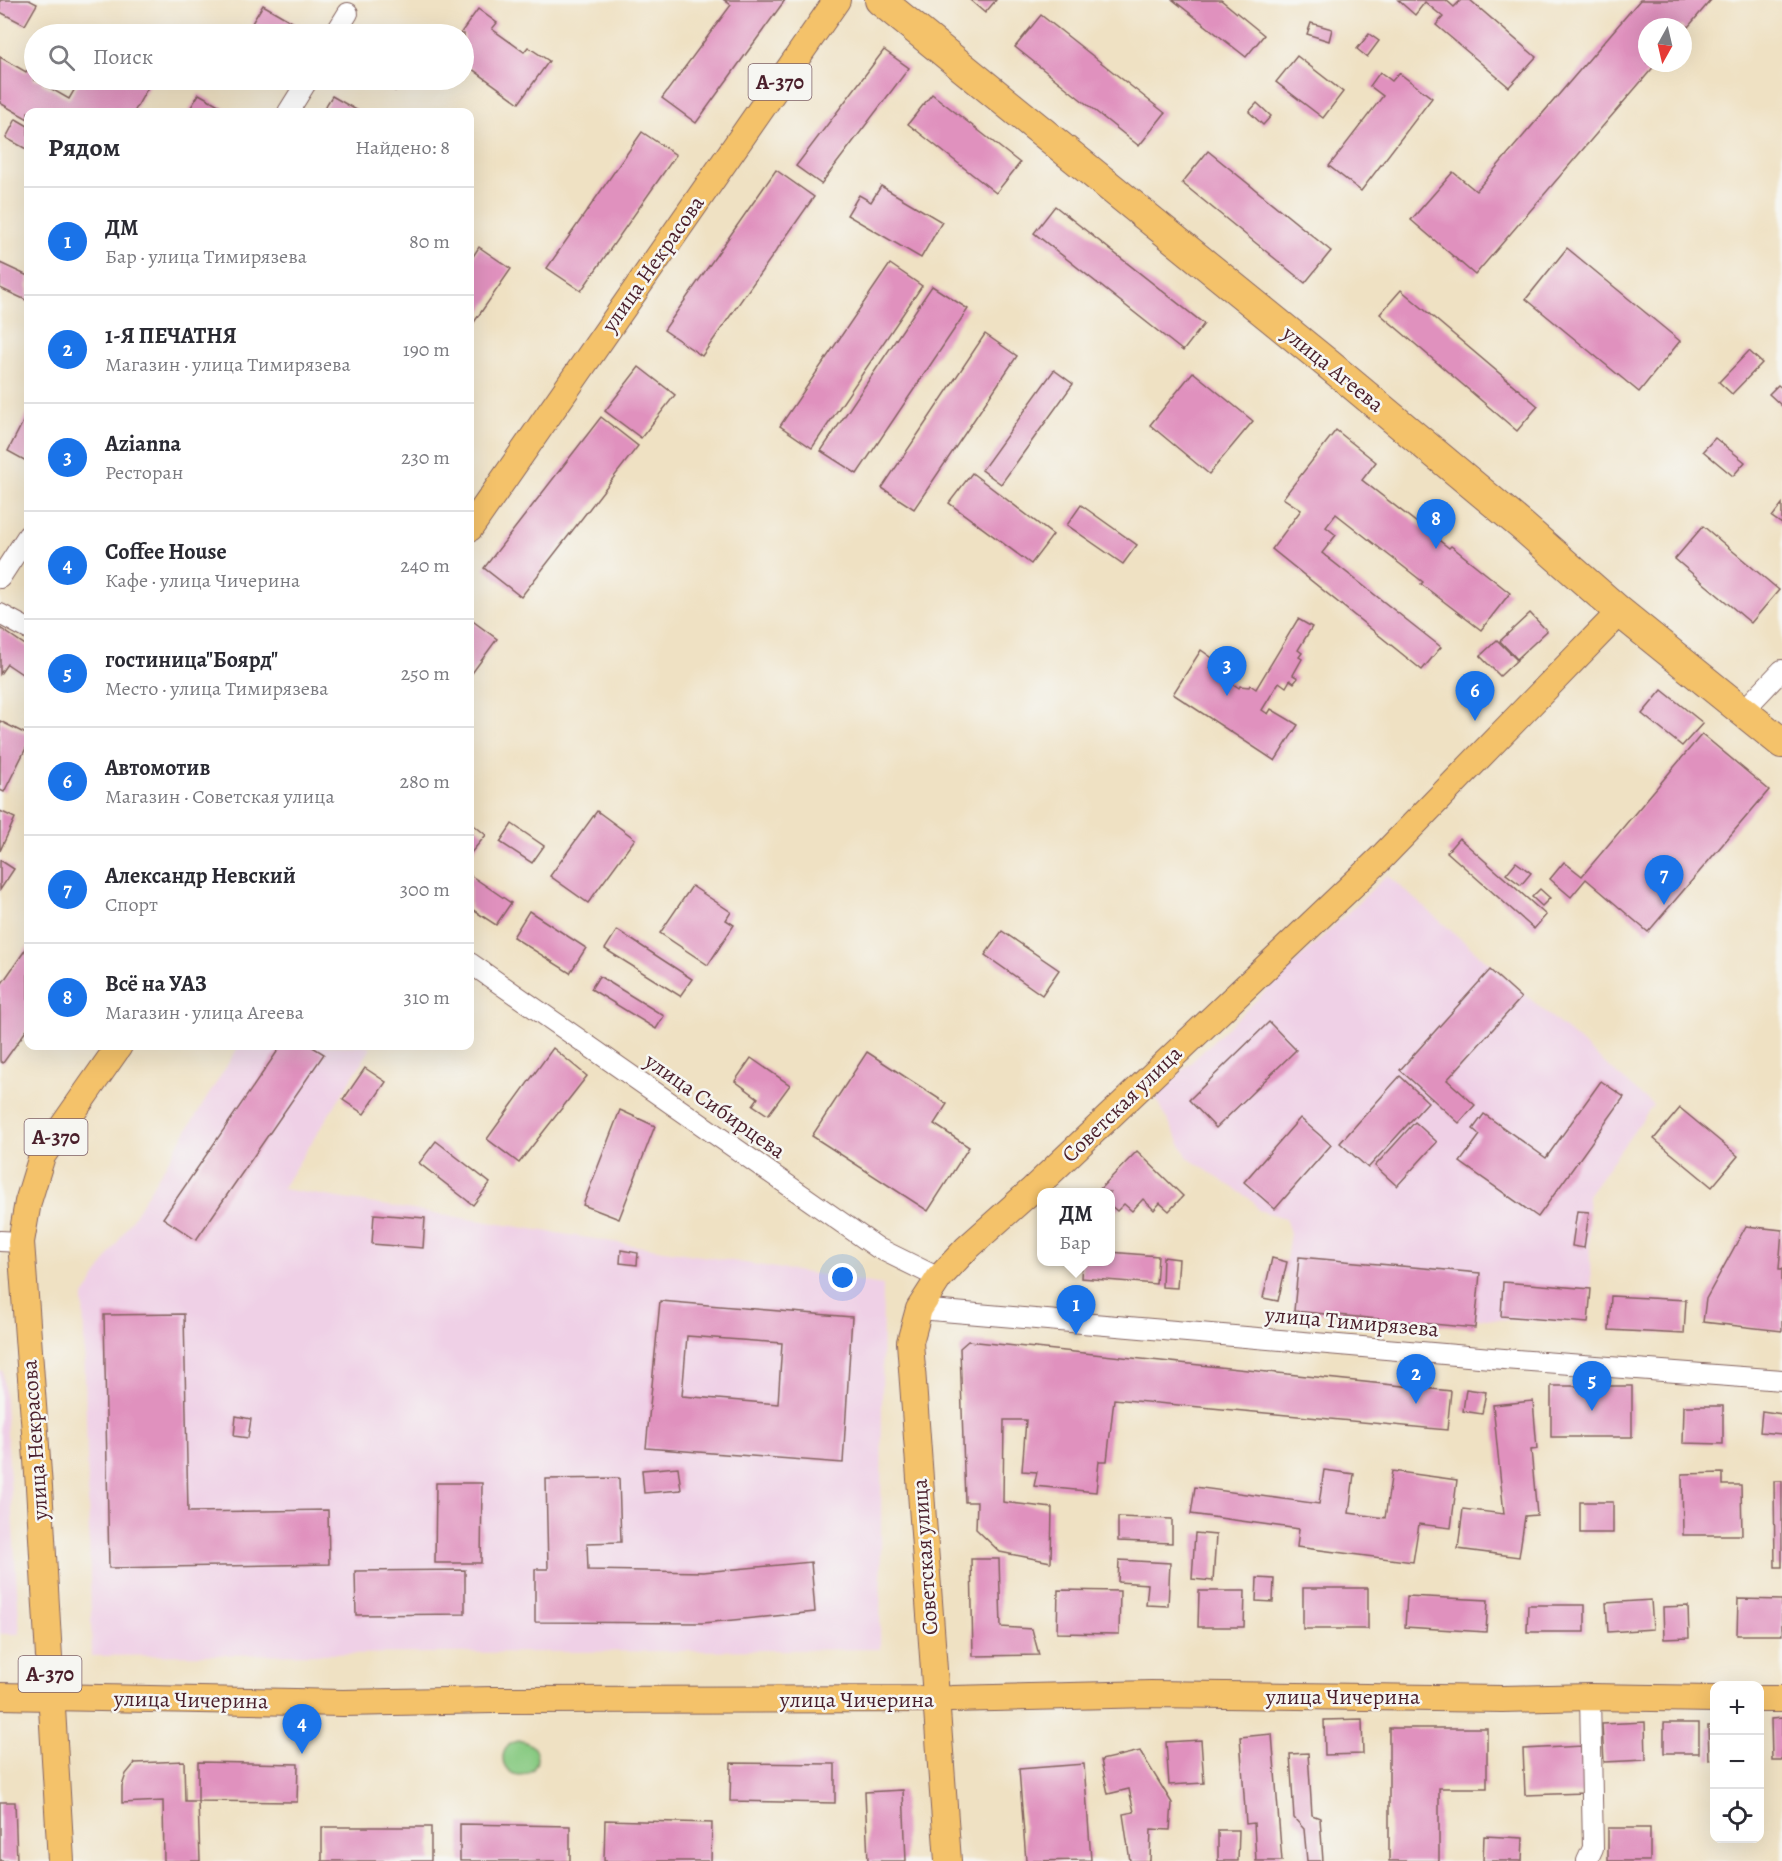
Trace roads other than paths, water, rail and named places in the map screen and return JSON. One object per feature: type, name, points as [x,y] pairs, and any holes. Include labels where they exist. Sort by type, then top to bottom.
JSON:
[{"type":"highway","name":"улица Агеева","points":[[880,0],[1338,371],[1521,525],[1620,612],[1782,743]]},
{"type":"main road","name":"улица Некрасова","points":[[474,522],[837,0]]},
{"type":"main road","name":"Советская улица","points":[[948,1861],[910,1342],[919,1309],[939,1278],[966,1249],[1032,1190],[1379,860],[1620,612]]},
{"type":"main road","name":"улица Некрасова","points":[[61,1861],[51,1697],[11,1241],[28,1202],[42,1156],[116,1050]]},
{"type":"main road","name":"улица Чичерина","points":[[0,1696],[343,1703],[493,1700],[936,1700],[1151,1694],[1502,1699],[1590,1697],[1710,1699]]},
{"type":"main road","points":[[1764,1699],[1782,1699]]},
{"type":"street","points":[[342,24],[348,14]]},
{"type":"street","points":[[290,108],[302,90]]},
{"type":"street","points":[[0,578],[24,541]]},
{"type":"street","points":[[0,614],[24,627]]},
{"type":"street","points":[[1743,711],[1782,669]]},
{"type":"street","name":"улица Сибирцева","points":[[474,966],[878,1248],[939,1278]]},
{"type":"street","name":"улица Тимирязева","points":[[919,1309],[1491,1358],[1782,1380]]},
{"type":"street","points":[[1587,1861],[1593,1848],[1590,1697]]},
{"type":"place","name":"Всё на УАЗ","points":[[1436,549]]},
{"type":"place","name":"Azianna","points":[[1227,696]]},
{"type":"place","name":"Автомотив","points":[[1475,721]]},
{"type":"place","name":"Александр Невский","points":[[1664,905]]},
{"type":"place","name":"ДМ","points":[[1076,1335]]},
{"type":"place","name":"1-Я ПЕЧАТНЯ","points":[[1416,1404]]},
{"type":"place","name":"гостиница\"Боярд\"","points":[[1592,1411]]},
{"type":"place","name":"Coffee House","points":[[302,1754]]}]
